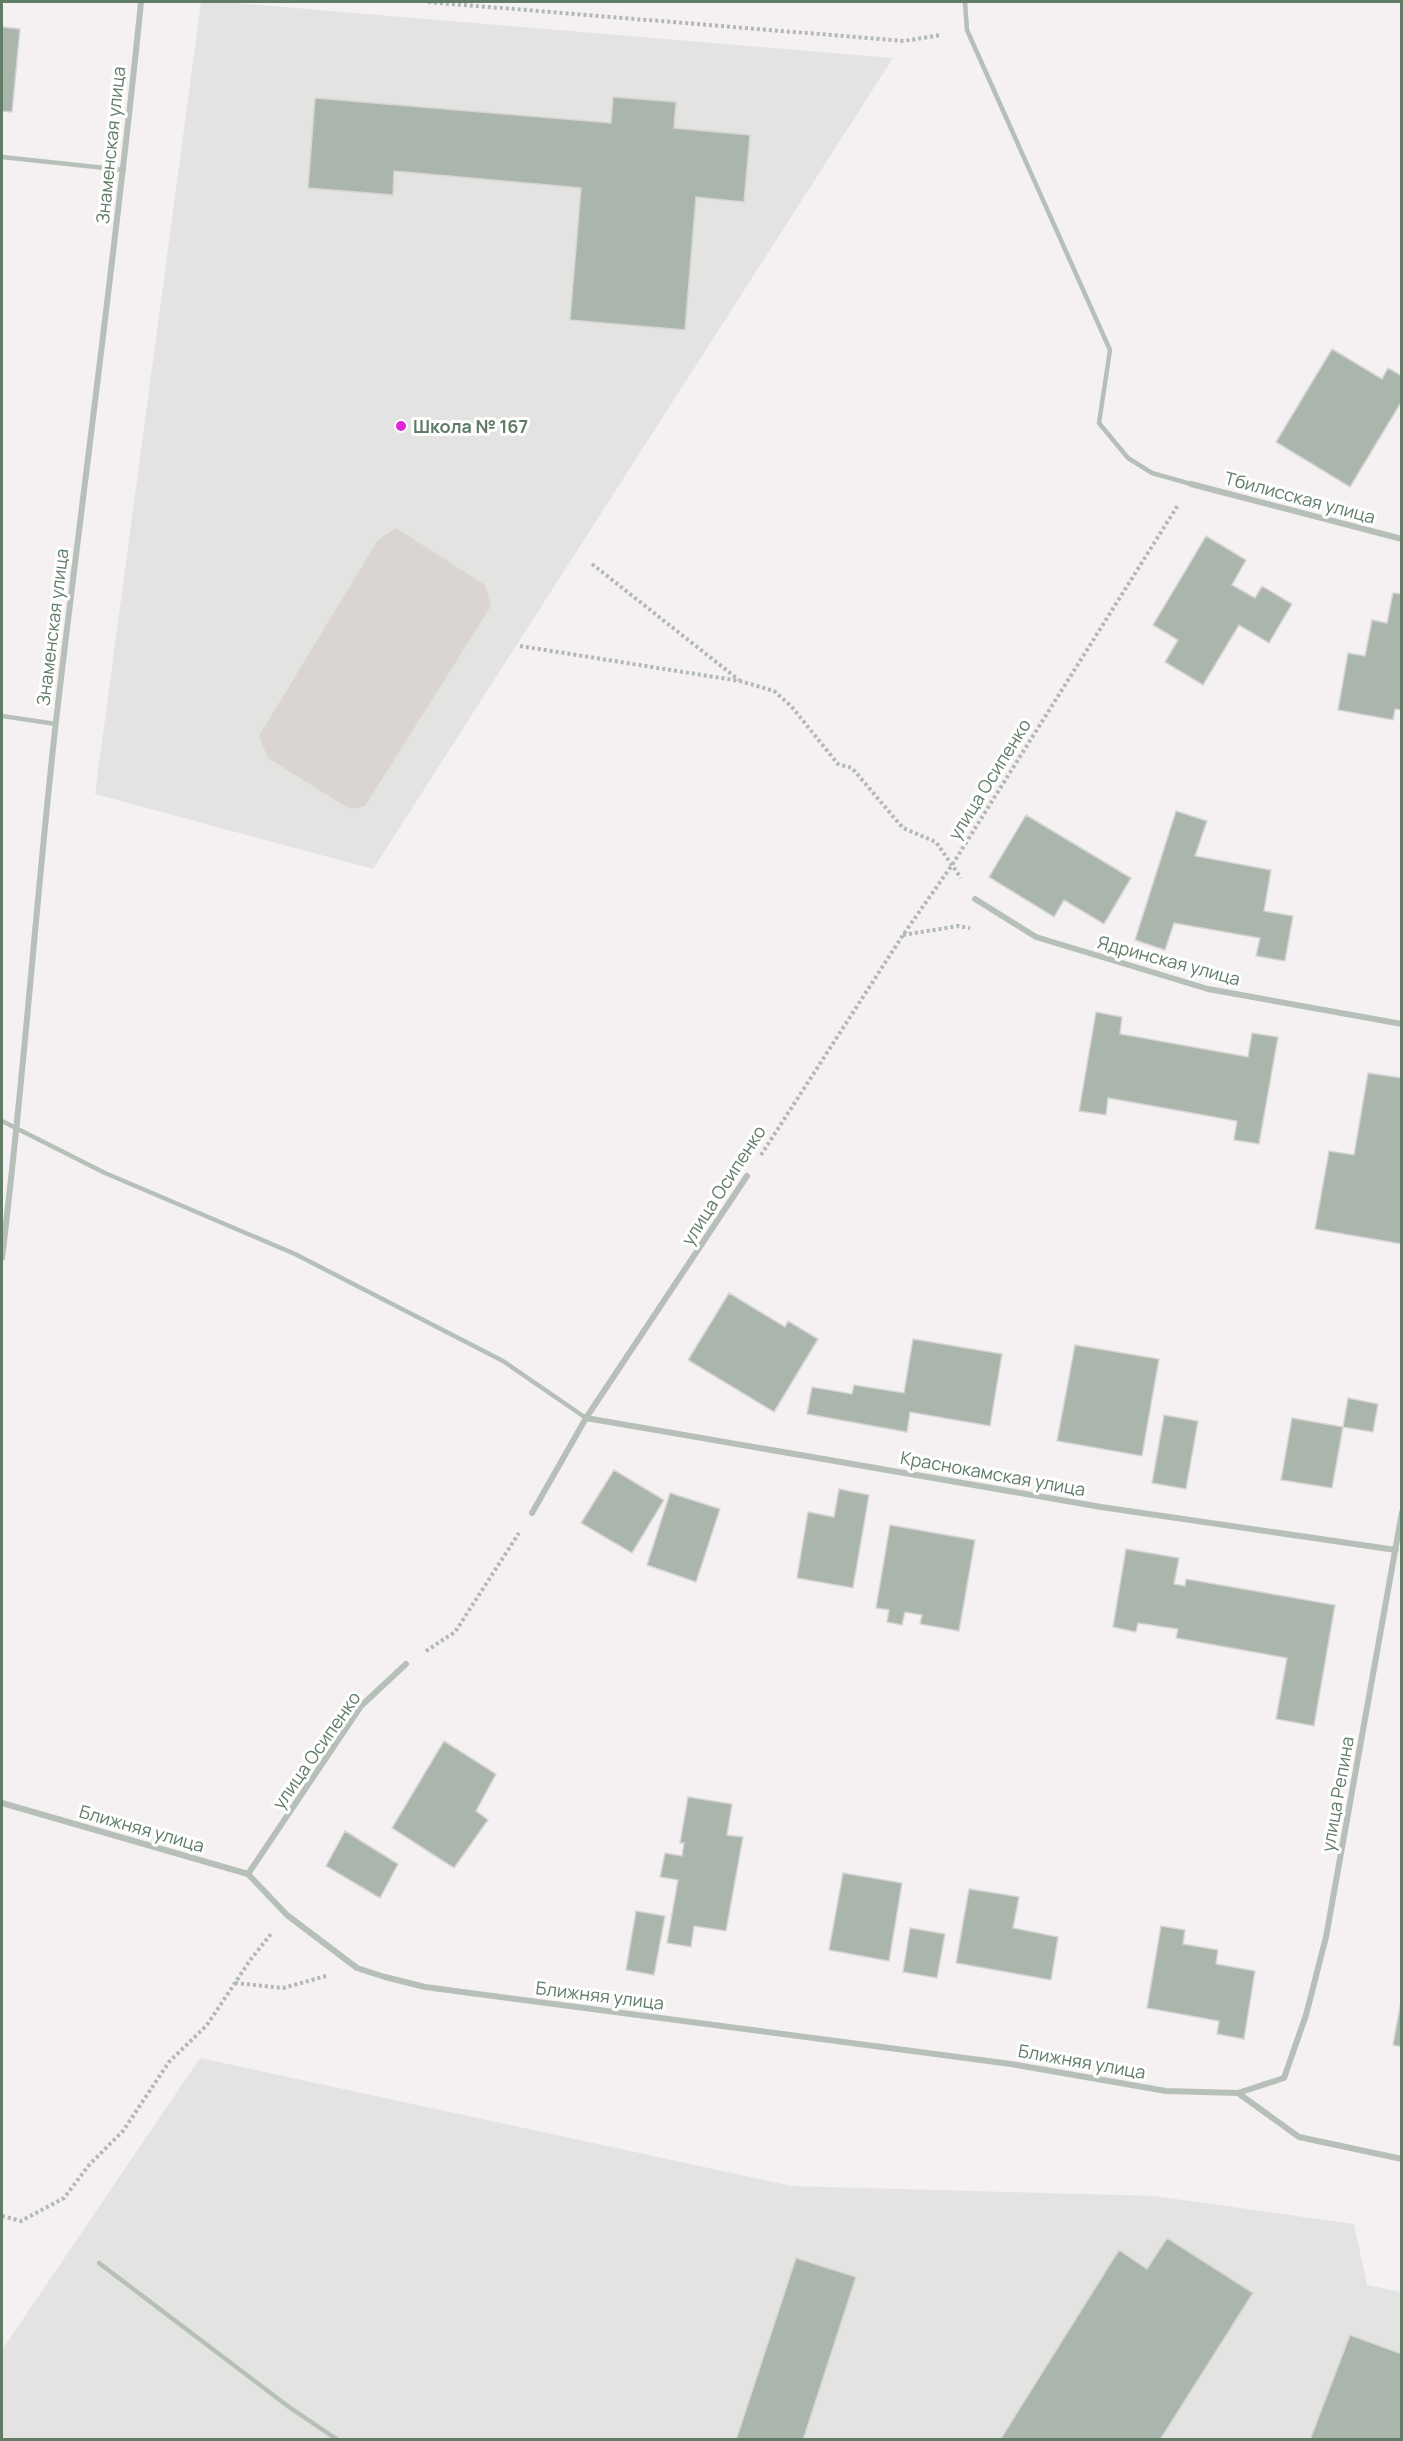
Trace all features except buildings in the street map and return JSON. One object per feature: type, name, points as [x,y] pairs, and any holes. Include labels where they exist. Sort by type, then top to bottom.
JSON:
[{"type":"street","name":"Знаменская улица","points":[[2,1258],[18,1127],[56,724],[124,170],[141,2]]},
{"type":"street","name":"Тбилисская улица","points":[[1191,484],[1401,539]]},
{"type":"street","name":"Ядринская улица","points":[[975,899],[1036,937],[1208,989],[1401,1024]]},
{"type":"street","name":"улица Осипенко","points":[[532,1513],[586,1418],[747,1176]]},
{"type":"street","name":"Краснокамская улица","points":[[586,1418],[1101,1507],[1395,1550]]},
{"type":"street","name":"улица Репина","points":[[1284,2078],[1306,2015],[1326,1937],[1401,1512]]},
{"type":"street","name":"улица Осипенко","points":[[248,1874],[361,1706],[406,1664]]},
{"type":"street","name":"Ближняя улица","points":[[2,1803],[248,1874],[287,1915],[357,1968],[424,1987],[1011,2064],[1166,2091],[1238,2093],[1284,2078]]},
{"type":"street","points":[[1238,2093],[1299,2137],[1401,2159]]},
{"type":"lane","points":[[965,2],[967,30],[1110,350],[1099,423],[1128,458],[1152,473],[1191,484]]},
{"type":"lane","points":[[2,157],[124,170]]},
{"type":"lane","points":[[2,716],[56,724]]},
{"type":"lane","points":[[2,1121],[18,1127],[105,1173],[306,1259],[503,1361],[586,1418]]},
{"type":"lane","points":[[99,2263],[289,2408],[338,2439]]},
{"type":"path","points":[[428,2],[904,41],[967,30]]},
{"type":"path","name":"улица Осипенко","points":[[747,1176],[903,934],[952,865],[1191,484]]},
{"type":"path","points":[[592,564],[740,681]]},
{"type":"path","points":[[520,646],[740,681],[774,691],[791,706],[838,764],[852,768],[903,828],[936,843],[975,899]]},
{"type":"path","points":[[903,934],[958,926],[980,930]]},
{"type":"path","points":[[406,1664],[455,1632],[532,1513]]},
{"type":"path","points":[[2,2216],[21,2221],[64,2198],[89,2165],[123,2131],[169,2062],[207,2025],[251,1959],[287,1915]]},
{"type":"path","points":[[235,1983],[283,1988],[357,1968]]},
{"type":"shaded area","name":"Школа № 167","points":[[201,2],[893,58],[373,869],[95,794]]},
{"type":"shaded area","points":[[396,528],[485,585],[491,606],[365,806],[350,809],[268,758],[259,736],[378,540]]},
{"type":"shaded area","points":[[200,2058],[792,2186],[1154,2196],[1354,2224],[1367,2285],[1401,2292],[1401,2439],[2,2440],[2,2350]]},
{"type":"place","name":"Школа № 167","points":[[401,426]]}]
